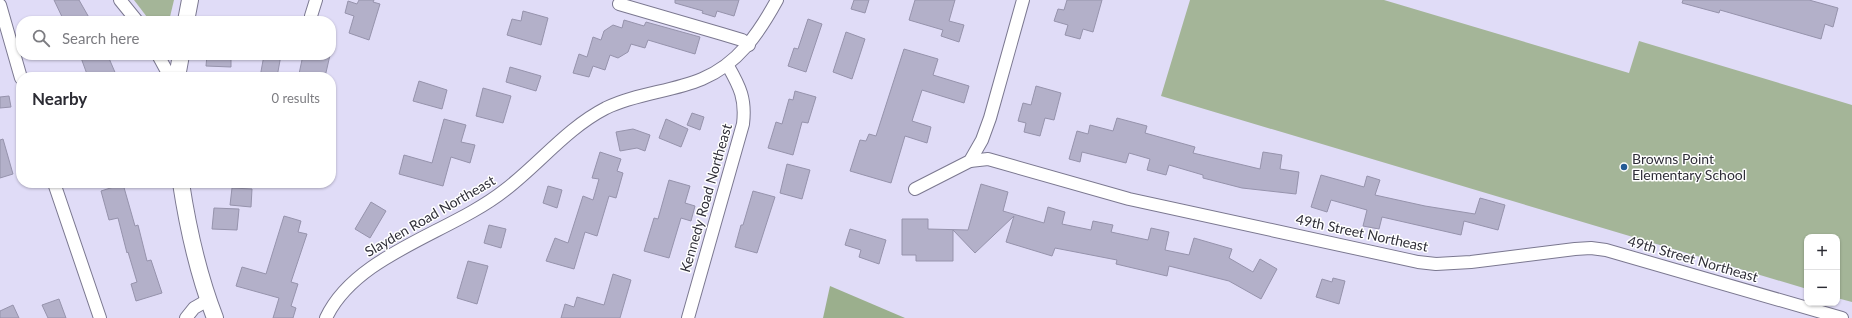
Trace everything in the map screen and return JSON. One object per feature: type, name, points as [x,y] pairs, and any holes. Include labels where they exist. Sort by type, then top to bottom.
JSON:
[{"type":"main road","points":[[187,16],[190,0]]},
{"type":"main road","points":[[178,72],[180,60]]},
{"type":"main road","points":[[182,188],[191,240],[208,300],[216,318]]},
{"type":"street","points":[[120,0],[133,16]]},
{"type":"street","points":[[311,16],[316,0]]},
{"type":"street","name":"Slayden Road Northeast","points":[[326,318],[333,305],[346,288],[369,268],[491,200],[518,179],[571,131],[594,115],[634,97],[702,80],[728,66],[749,45],[777,0]]},
{"type":"street","points":[[915,189],[970,161],[982,140],[990,118],[1023,0]]},
{"type":"street","points":[[619,4],[742,40],[749,45]]},
{"type":"street","points":[[0,5],[19,72]]},
{"type":"street","points":[[161,60],[167,72]]},
{"type":"street","name":"Kennedy Road Northeast","points":[[688,318],[743,124],[744,105],[741,89],[728,66]]},
{"type":"street","name":"49th Street Northeast","points":[[970,161],[988,159],[1129,198],[1418,262],[1454,263],[1575,249],[1591,248],[1606,250],[1842,318]]},
{"type":"street","points":[[56,188],[100,318]]},
{"type":"street","points":[[186,318],[194,308],[208,300]]},
{"type":"green space","points":[[134,0],[174,0],[170,16],[146,16]]},
{"type":"green space","name":"Browns Point Elementary School","points":[[1190,0],[1384,0],[1629,73],[1639,41],[1852,105],[1852,302],[1840,299],[1840,234],[1804,234],[1804,288],[1161,96]]},
{"type":"green space","points":[[830,286],[905,318],[823,318]]},
{"type":"building","points":[[54,0],[79,0],[88,16],[62,16]]},
{"type":"building","points":[[359,0],[374,0],[373,2],[380,4],[369,40],[349,33],[354,16],[345,13],[348,1],[357,4]]},
{"type":"building","points":[[675,0],[739,0],[734,16],[717,11],[715,17],[702,13],[703,11],[675,3]]},
{"type":"building","points":[[854,0],[869,0],[865,13],[851,9]]},
{"type":"building","points":[[915,0],[955,0],[949,21],[964,25],[959,42],[941,36],[943,30],[909,20]]},
{"type":"building","points":[[1067,0],[1102,0],[1093,32],[1083,29],[1080,39],[1065,35],[1068,25],[1054,21],[1058,9],[1064,10]]},
{"type":"building","points":[[1683,0],[1809,0],[1838,8],[1833,27],[1825,24],[1821,39],[1720,10],[1719,13],[1682,3]]},
{"type":"building","points":[[523,11],[548,18],[541,45],[507,35],[512,19],[521,21]]},
{"type":"building","points":[[808,19],[822,24],[806,72],[788,66],[794,48],[798,49]]},
{"type":"building","points":[[624,20],[644,26],[646,22],[700,37],[695,54],[648,40],[645,48],[631,44],[628,52],[618,58],[610,55],[605,70],[593,66],[589,77],[573,73],[579,54],[587,57],[593,37],[601,40],[604,31],[613,25],[622,28]]},
{"type":"building","points":[[846,32],[865,39],[852,79],[833,72]]},
{"type":"building","points":[[904,49],[938,59],[933,75],[969,86],[964,103],[922,90],[912,121],[931,127],[927,143],[905,136],[891,183],[850,171],[860,140],[866,141],[869,134],[876,136]]},
{"type":"building","points":[[82,60],[110,60],[115,72],[86,72]]},
{"type":"building","points":[[207,60],[231,60],[231,67],[206,66]]},
{"type":"building","points":[[263,60],[280,60],[278,72],[261,72]]},
{"type":"building","points":[[302,60],[329,60],[326,72],[299,72]]},
{"type":"building","points":[[510,67],[541,76],[536,91],[506,82]]},
{"type":"building","points":[[419,81],[447,90],[442,109],[413,101]]},
{"type":"building","points":[[1036,86],[1061,93],[1054,120],[1045,118],[1040,136],[1024,132],[1026,123],[1018,121],[1023,103],[1031,105]]},
{"type":"building","points":[[483,88],[511,96],[503,123],[476,116]]},
{"type":"building","points":[[795,91],[816,97],[808,123],[802,122],[793,155],[768,148],[776,122],[782,124],[789,99],[793,100]]},
{"type":"building","points":[[9,96],[11,107],[0,108],[0,97]]},
{"type":"building","points":[[692,113],[704,117],[700,130],[687,125]]},
{"type":"building","points":[[1117,118],[1147,126],[1145,133],[1195,147],[1193,153],[1260,169],[1263,152],[1282,155],[1280,169],[1299,172],[1296,194],[1242,188],[1203,178],[1203,175],[1169,165],[1166,175],[1147,170],[1150,159],[1129,153],[1126,163],[1082,152],[1080,162],[1069,159],[1077,131],[1088,134],[1090,125],[1113,131]]},
{"type":"building","points":[[444,119],[466,125],[461,142],[475,145],[470,163],[451,157],[443,186],[399,174],[404,155],[432,163]]},
{"type":"building","points":[[666,119],[688,129],[681,147],[659,138]]},
{"type":"building","points":[[633,129],[650,135],[645,151],[637,148],[620,151],[616,132]]},
{"type":"building","points":[[3,139],[13,174],[0,178],[0,140]]},
{"type":"building","points":[[600,152],[621,159],[617,171],[623,173],[616,198],[609,196],[597,236],[585,232],[574,269],[546,261],[555,238],[568,243],[583,196],[593,200],[599,179],[592,178]]},
{"type":"building","points":[[787,164],[810,170],[802,199],[780,193]]},
{"type":"building","points":[[1321,175],[1364,187],[1367,176],[1380,180],[1375,195],[1425,206],[1475,214],[1480,198],[1505,205],[1498,230],[1464,221],[1461,235],[1382,217],[1379,229],[1363,226],[1367,210],[1331,200],[1327,212],[1311,207]]},
{"type":"building","points":[[669,180],[690,186],[685,203],[695,206],[691,221],[681,218],[669,258],[644,251],[654,218],[658,219]]},
{"type":"building","points":[[981,184],[1008,192],[1003,211],[1044,223],[1048,207],[1065,212],[1062,224],[1091,230],[1093,221],[1113,225],[1111,232],[1148,240],[1151,228],[1169,232],[1165,250],[1189,255],[1194,238],[1232,249],[1229,258],[1253,272],[1260,259],[1277,269],[1261,299],[1229,281],[1169,266],[1167,276],[1116,264],[1117,260],[1055,248],[1052,256],[1006,242],[1014,216],[975,253],[953,230],[953,261],[916,261],[916,255],[902,255],[902,219],[928,219],[928,229],[968,230]]},
{"type":"building","points":[[548,186],[562,190],[557,208],[543,203]]},
{"type":"building","points":[[110,188],[124,188],[135,226],[138,225],[147,261],[151,260],[162,293],[136,301],[131,284],[137,282],[128,252],[127,253],[118,218],[109,220],[101,191]]},
{"type":"building","points":[[232,188],[252,189],[251,207],[230,205]]},
{"type":"building","points":[[753,191],[775,197],[757,253],[735,247]]},
{"type":"building","points":[[371,202],[386,211],[370,238],[355,229]]},
{"type":"building","points":[[214,208],[239,209],[237,230],[212,229]]},
{"type":"building","points":[[284,216],[301,221],[298,232],[307,234],[291,282],[298,284],[291,306],[296,308],[293,318],[273,318],[279,298],[236,286],[242,267],[266,274]]},
{"type":"building","points":[[489,225],[506,229],[501,248],[484,243]]},
{"type":"building","points":[[850,229],[886,240],[879,264],[859,257],[861,250],[845,245]]},
{"type":"building","points":[[468,261],[488,266],[477,304],[457,298]]},
{"type":"building","points":[[613,274],[631,280],[620,318],[561,318],[565,304],[574,307],[577,297],[604,305]]},
{"type":"building","points":[[1333,278],[1345,281],[1339,304],[1316,297],[1322,279],[1332,282]]},
{"type":"building","points":[[59,299],[66,318],[48,318],[42,305]]},
{"type":"building","points":[[13,305],[19,318],[0,318],[0,311]]},
{"type":"place","name":"Browns Point Elementary School","points":[[1624,167]]}]
